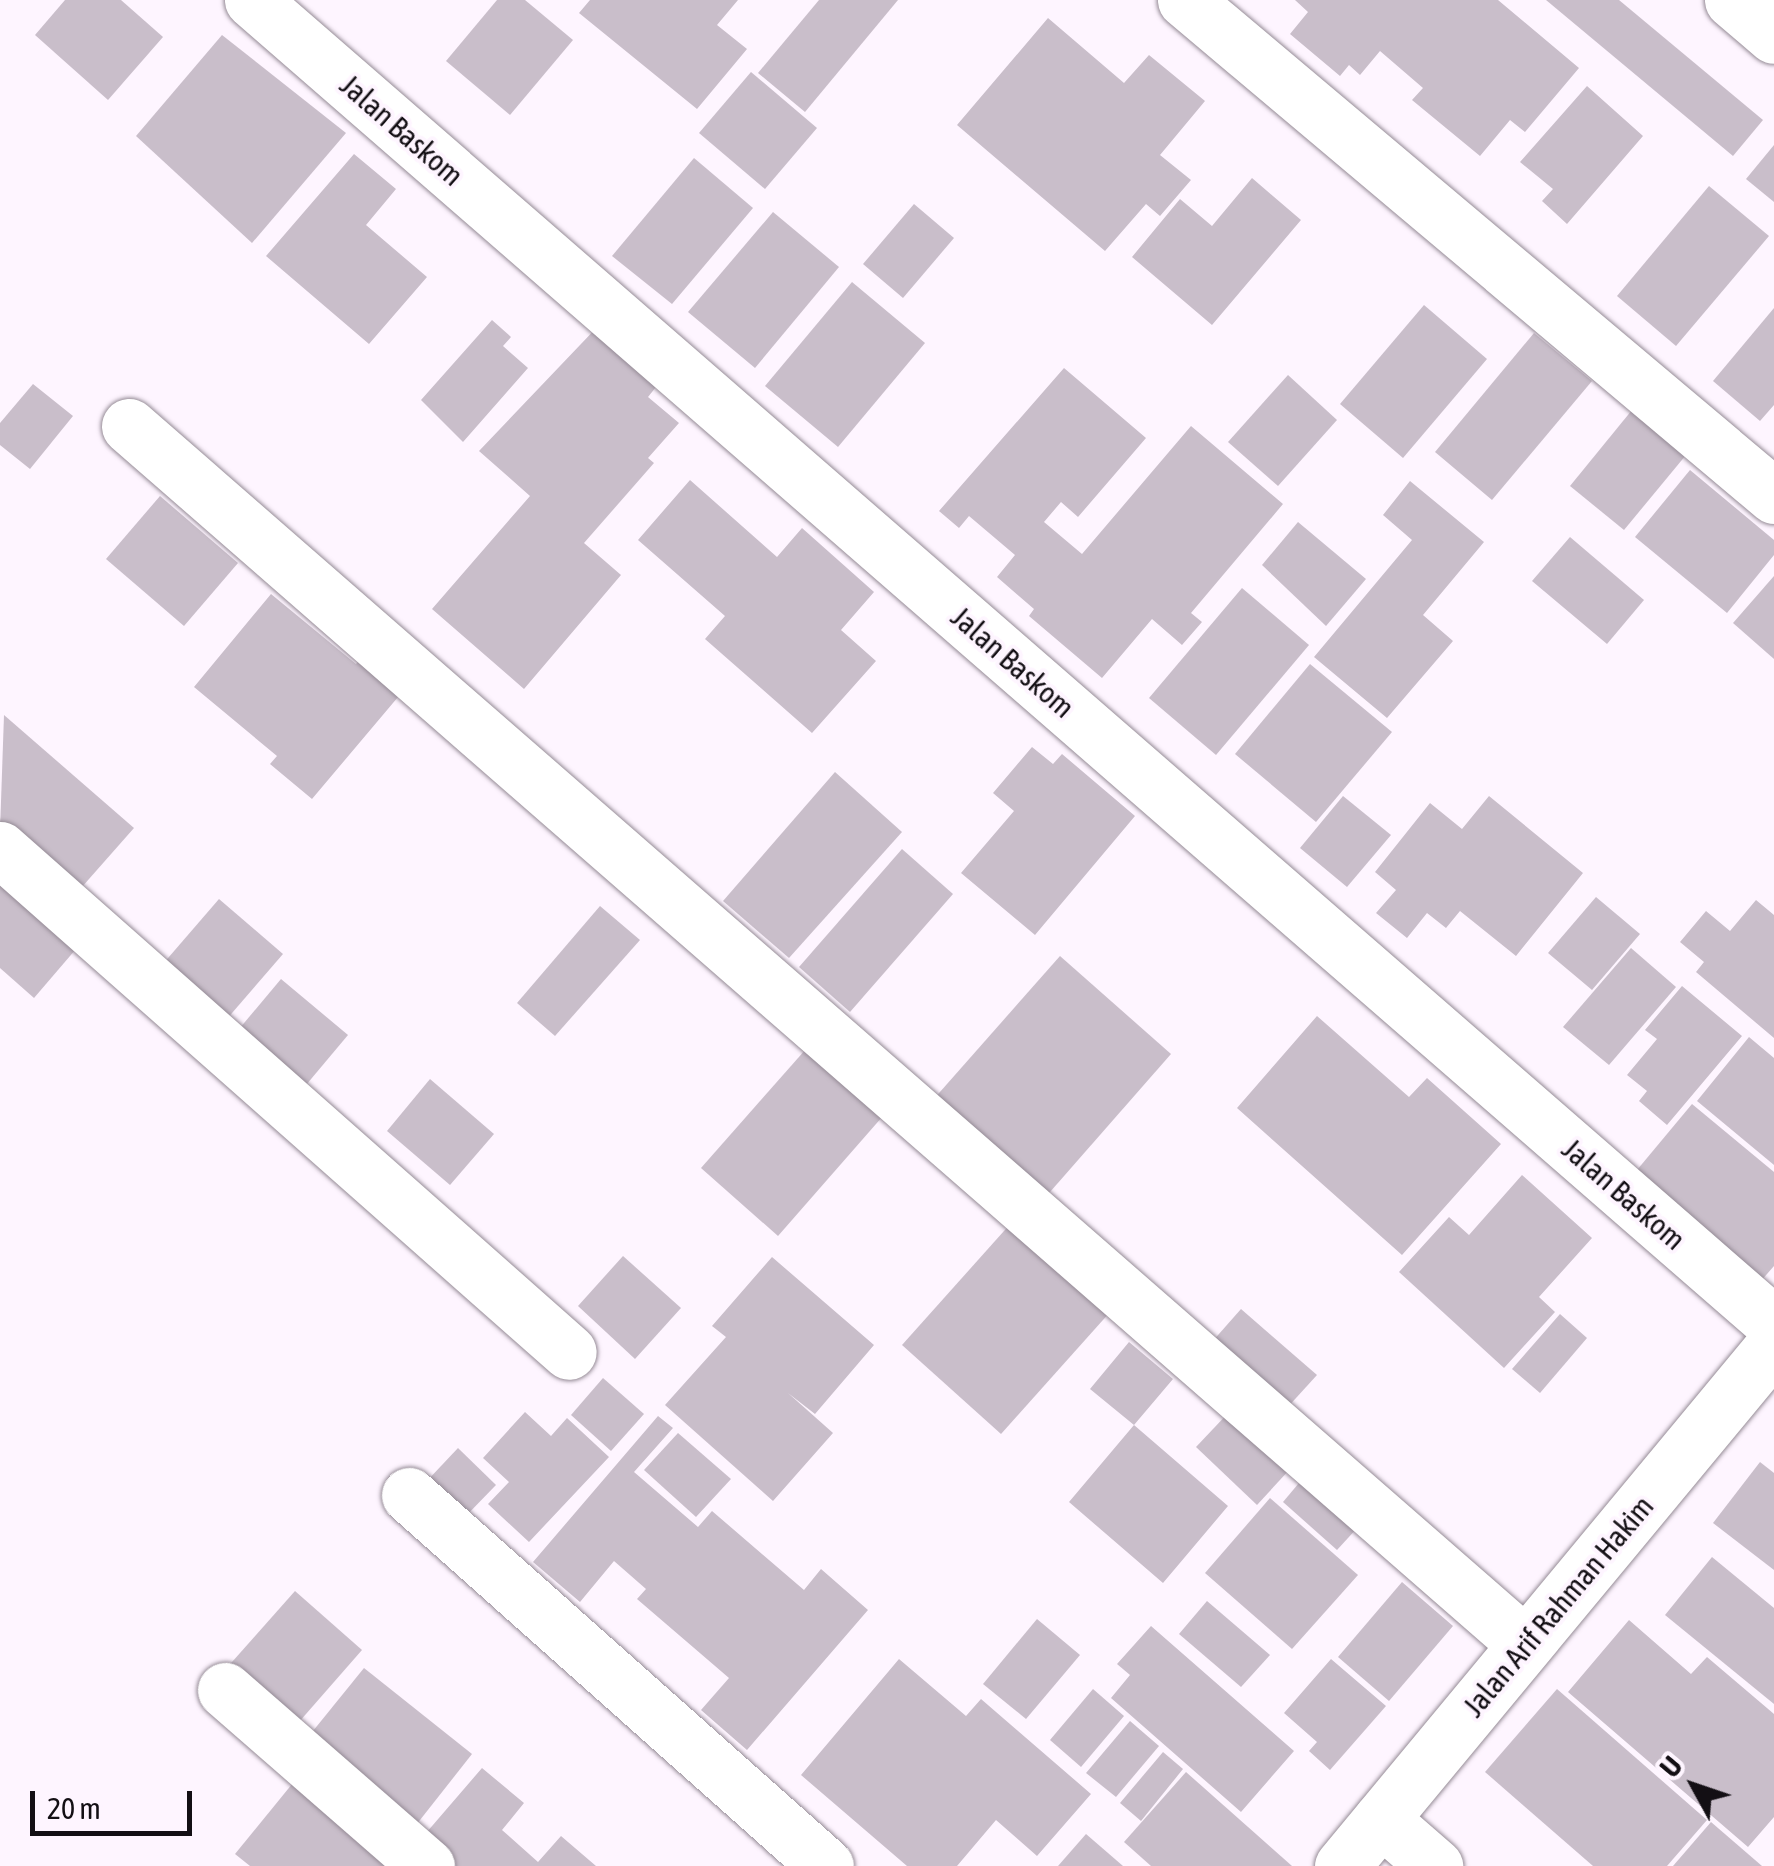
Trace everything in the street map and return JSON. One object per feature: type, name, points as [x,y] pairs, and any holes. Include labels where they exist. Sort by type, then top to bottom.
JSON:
[{"type":"street","name":"Jalan Baskom","points":[[252,0],[1774,1324]]},
{"type":"street","points":[[1184,0],[1774,496]]},
{"type":"street","points":[[1732,0],[1774,36]]},
{"type":"street","points":[[129,426],[1525,1644]]},
{"type":"street","points":[[0,849],[569,1352]]},
{"type":"street","name":"Jalan Arif Rahman Hakim","points":[[1342,1866],[1774,1346]]},
{"type":"street","points":[[408,1494],[826,1866]]},
{"type":"street","points":[[225,1690],[428,1866]]},
{"type":"street","points":[[1381,1819],[1436,1866]]},
{"type":"building","points":[[65,0],[121,0],[163,37],[108,100],[35,35]]},
{"type":"building","points":[[497,0],[525,0],[573,40],[510,115],[446,61]]},
{"type":"building","points":[[590,0],[738,0],[717,25],[747,49],[697,109],[579,13]]},
{"type":"building","points":[[819,0],[898,0],[805,112],[758,73]]},
{"type":"building","points":[[1295,0],[1498,0],[1579,68],[1525,132],[1510,120],[1480,156],[1412,100],[1423,88],[1380,51],[1360,75],[1349,65],[1340,76],[1290,34],[1308,12]]},
{"type":"building","points":[[1546,0],[1619,0],[1763,120],[1733,156]]},
{"type":"building","points":[[1048,18],[1124,83],[1149,55],[1205,101],[1160,155],[1191,180],[1160,216],[1146,204],[1105,251],[957,125]]},
{"type":"building","points":[[222,35],[346,133],[252,243],[136,136]]},
{"type":"building","points":[[751,72],[817,128],[765,189],[699,133]]},
{"type":"building","points":[[1587,86],[1643,136],[1567,224],[1542,201],[1553,189],[1520,162]]},
{"type":"building","points":[[1774,145],[1774,202],[1746,179]]},
{"type":"building","points":[[354,154],[396,189],[366,225],[427,277],[369,344],[266,256]]},
{"type":"building","points":[[694,158],[753,208],[672,304],[612,256]]},
{"type":"building","points":[[1252,178],[1301,220],[1212,325],[1132,257],[1180,199],[1212,226]]},
{"type":"building","points":[[1709,186],[1769,236],[1676,346],[1617,296]]},
{"type":"building","points":[[914,204],[954,238],[903,298],[863,264]]},
{"type":"building","points":[[773,212],[839,267],[755,368],[688,312]]},
{"type":"building","points":[[852,282],[925,343],[838,447],[765,386]]},
{"type":"building","points":[[1424,305],[1487,359],[1403,458],[1340,404]]},
{"type":"building","points":[[1774,308],[1774,405],[1760,421],[1713,381]]},
{"type":"building","points":[[492,320],[511,337],[503,346],[528,368],[463,442],[421,400]]},
{"type":"building","points":[[601,323],[664,377],[648,397],[679,423],[648,458],[654,463],[584,543],[621,575],[524,689],[432,609],[530,496],[479,451]]},
{"type":"building","points":[[1534,333],[1592,381],[1492,500],[1435,452]]},
{"type":"building","points":[[1064,368],[1146,438],[1078,517],[1061,502],[1044,522],[1082,554],[1191,426],[1283,504],[1191,613],[1202,622],[1182,645],[1152,619],[1102,678],[1029,616],[1034,609],[997,577],[1015,555],[969,516],[959,528],[939,511]]},
{"type":"building","points":[[1288,375],[1337,420],[1278,486],[1228,442]]},
{"type":"building","points":[[33,384],[73,416],[30,469],[0,445],[0,423]]},
{"type":"building","points":[[1632,410],[1686,455],[1624,530],[1570,486]]},
{"type":"building","points":[[1690,470],[1774,540],[1774,555],[1727,613],[1635,537]]},
{"type":"building","points":[[690,480],[777,557],[802,528],[874,592],[841,630],[876,661],[812,733],[705,639],[725,616],[638,540]]},
{"type":"building","points":[[1410,481],[1484,542],[1423,615],[1453,641],[1387,718],[1314,657],[1412,540],[1383,515]]},
{"type":"building","points":[[160,496],[238,563],[184,626],[106,559]]},
{"type":"building","points":[[1298,522],[1366,579],[1326,626],[1262,565]]},
{"type":"building","points":[[1570,537],[1644,600],[1607,644],[1532,581]]},
{"type":"building","points":[[1774,576],[1774,659],[1733,623]]},
{"type":"building","points":[[1242,588],[1309,645],[1216,755],[1149,698]]},
{"type":"building","points":[[271,594],[356,664],[368,650],[409,684],[312,799],[270,764],[277,756],[194,687]]},
{"type":"building","points":[[1310,664],[1392,732],[1316,822],[1235,754]]},
{"type":"building","points":[[4,715],[134,828],[74,896],[0,831]]},
{"type":"building","points":[[1032,747],[1053,764],[1062,754],[1135,816],[1035,935],[961,873],[1014,811],[993,793]]},
{"type":"building","points":[[835,772],[902,832],[789,958],[723,901]]},
{"type":"building","points":[[1343,796],[1391,835],[1347,887],[1300,848]]},
{"type":"building","points":[[1489,796],[1583,873],[1516,956],[1460,911],[1446,928],[1427,913],[1407,938],[1376,913],[1396,890],[1375,872],[1430,803],[1462,829]]},
{"type":"building","points":[[902,849],[953,894],[850,1012],[799,967]]},
{"type":"building","points":[[0,858],[88,935],[34,998],[0,968]]},
{"type":"building","points":[[1596,897],[1640,934],[1592,990],[1548,953]]},
{"type":"building","points":[[219,899],[283,954],[226,1020],[162,965]]},
{"type":"building","points":[[1756,900],[1774,915],[1774,1038],[1696,972],[1704,962],[1680,942],[1706,911],[1730,931]]},
{"type":"building","points":[[600,906],[640,940],[555,1036],[517,1003]]},
{"type":"building","points":[[1631,948],[1676,987],[1609,1065],[1563,1027]]},
{"type":"building","points":[[1060,956],[1171,1054],[1043,1200],[932,1101]]},
{"type":"building","points":[[281,979],[348,1035],[301,1091],[234,1035]]},
{"type":"building","points":[[1682,986],[1742,1036],[1667,1125],[1639,1101],[1647,1091],[1627,1075],[1657,1039],[1645,1030]]},
{"type":"building","points":[[1317,1016],[1409,1097],[1427,1078],[1501,1144],[1402,1255],[1237,1108]]},
{"type":"building","points":[[1749,1037],[1774,1058],[1774,1165],[1697,1101]]},
{"type":"building","points":[[806,1049],[883,1116],[778,1236],[701,1168]]},
{"type":"building","points":[[430,1079],[494,1134],[450,1185],[387,1131]]},
{"type":"building","points":[[1692,1104],[1774,1172],[1774,1266],[1760,1282],[1632,1176]]},
{"type":"building","points":[[1522,1175],[1592,1238],[1539,1297],[1555,1312],[1504,1368],[1399,1272],[1449,1217],[1469,1235]]},
{"type":"building","points":[[1012,1222],[1111,1311],[1001,1434],[902,1345]]},
{"type":"building","points":[[623,1256],[681,1308],[635,1359],[578,1306]]},
{"type":"building","points":[[772,1257],[874,1345],[815,1414],[788,1393],[833,1433],[773,1501],[665,1405],[726,1337],[712,1326]]},
{"type":"building","points":[[1241,1309],[1317,1375],[1286,1409],[1211,1343]]},
{"type":"building","points":[[1560,1314],[1587,1338],[1540,1393],[1512,1369]]},
{"type":"building","points":[[1129,1342],[1173,1379],[1134,1425],[1090,1389]]},
{"type":"building","points":[[603,1378],[644,1414],[611,1451],[571,1415]]},
{"type":"building","points":[[1231,1410],[1291,1468],[1257,1505],[1196,1447]]},
{"type":"building","points":[[525,1412],[551,1436],[567,1418],[609,1457],[529,1542],[488,1504],[509,1482],[483,1458]]},
{"type":"building","points":[[658,1416],[673,1428],[634,1472],[698,1527],[712,1511],[804,1590],[821,1569],[868,1610],[747,1750],[701,1710],[729,1678],[637,1599],[646,1589],[614,1561],[580,1602],[533,1562]]},
{"type":"building","points":[[1134,1425],[1228,1506],[1163,1583],[1069,1502]]},
{"type":"building","points":[[678,1433],[731,1479],[696,1517],[644,1470]]},
{"type":"building","points":[[458,1448],[496,1485],[462,1520],[425,1483]]},
{"type":"building","points":[[1760,1462],[1774,1473],[1774,1570],[1713,1523]]},
{"type":"building","points":[[1304,1477],[1359,1526],[1337,1550],[1283,1502]]},
{"type":"building","points":[[1270,1498],[1358,1575],[1292,1649],[1205,1573]]},
{"type":"building","points":[[1712,1557],[1774,1608],[1774,1704],[1665,1615]]},
{"type":"building","points":[[1402,1582],[1453,1626],[1389,1701],[1338,1657]]},
{"type":"building","points":[[295,1591],[362,1650],[292,1730],[224,1671]]},
{"type":"building","points":[[1207,1601],[1270,1655],[1241,1687],[1179,1634]]},
{"type":"building","points":[[1037,1619],[1080,1655],[1026,1719],[983,1684]]},
{"type":"building","points":[[1629,1620],[1691,1674],[1707,1657],[1774,1714],[1774,1817],[1748,1847],[1568,1692]]},
{"type":"building","points":[[1151,1626],[1294,1751],[1241,1812],[1111,1698],[1130,1675],[1117,1664]]},
{"type":"building","points":[[899,1659],[966,1716],[981,1699],[1091,1794],[1037,1856],[996,1820],[957,1866],[907,1866],[801,1775]]},
{"type":"building","points":[[1331,1659],[1386,1706],[1330,1770],[1309,1751],[1317,1742],[1284,1713]]},
{"type":"building","points":[[364,1668],[472,1754],[409,1834],[300,1747]]},
{"type":"building","points":[[1093,1689],[1124,1716],[1081,1767],[1050,1740]]},
{"type":"building","points":[[1557,1689],[1707,1820],[1667,1866],[1593,1866],[1485,1772]]},
{"type":"building","points":[[1130,1721],[1159,1746],[1116,1797],[1086,1773]]},
{"type":"building","points":[[1163,1752],[1183,1769],[1141,1821],[1120,1803]]},
{"type":"building","points":[[482,1768],[524,1803],[502,1830],[538,1862],[561,1836],[596,1866],[436,1866],[414,1847]]},
{"type":"building","points":[[1186,1772],[1292,1866],[1151,1866],[1124,1842]]},
{"type":"building","points":[[297,1778],[391,1866],[250,1866],[235,1854]]},
{"type":"building","points":[[1711,1822],[1762,1866],[1673,1866]]},
{"type":"building","points":[[1086,1834],[1123,1866],[1058,1866]]}]
